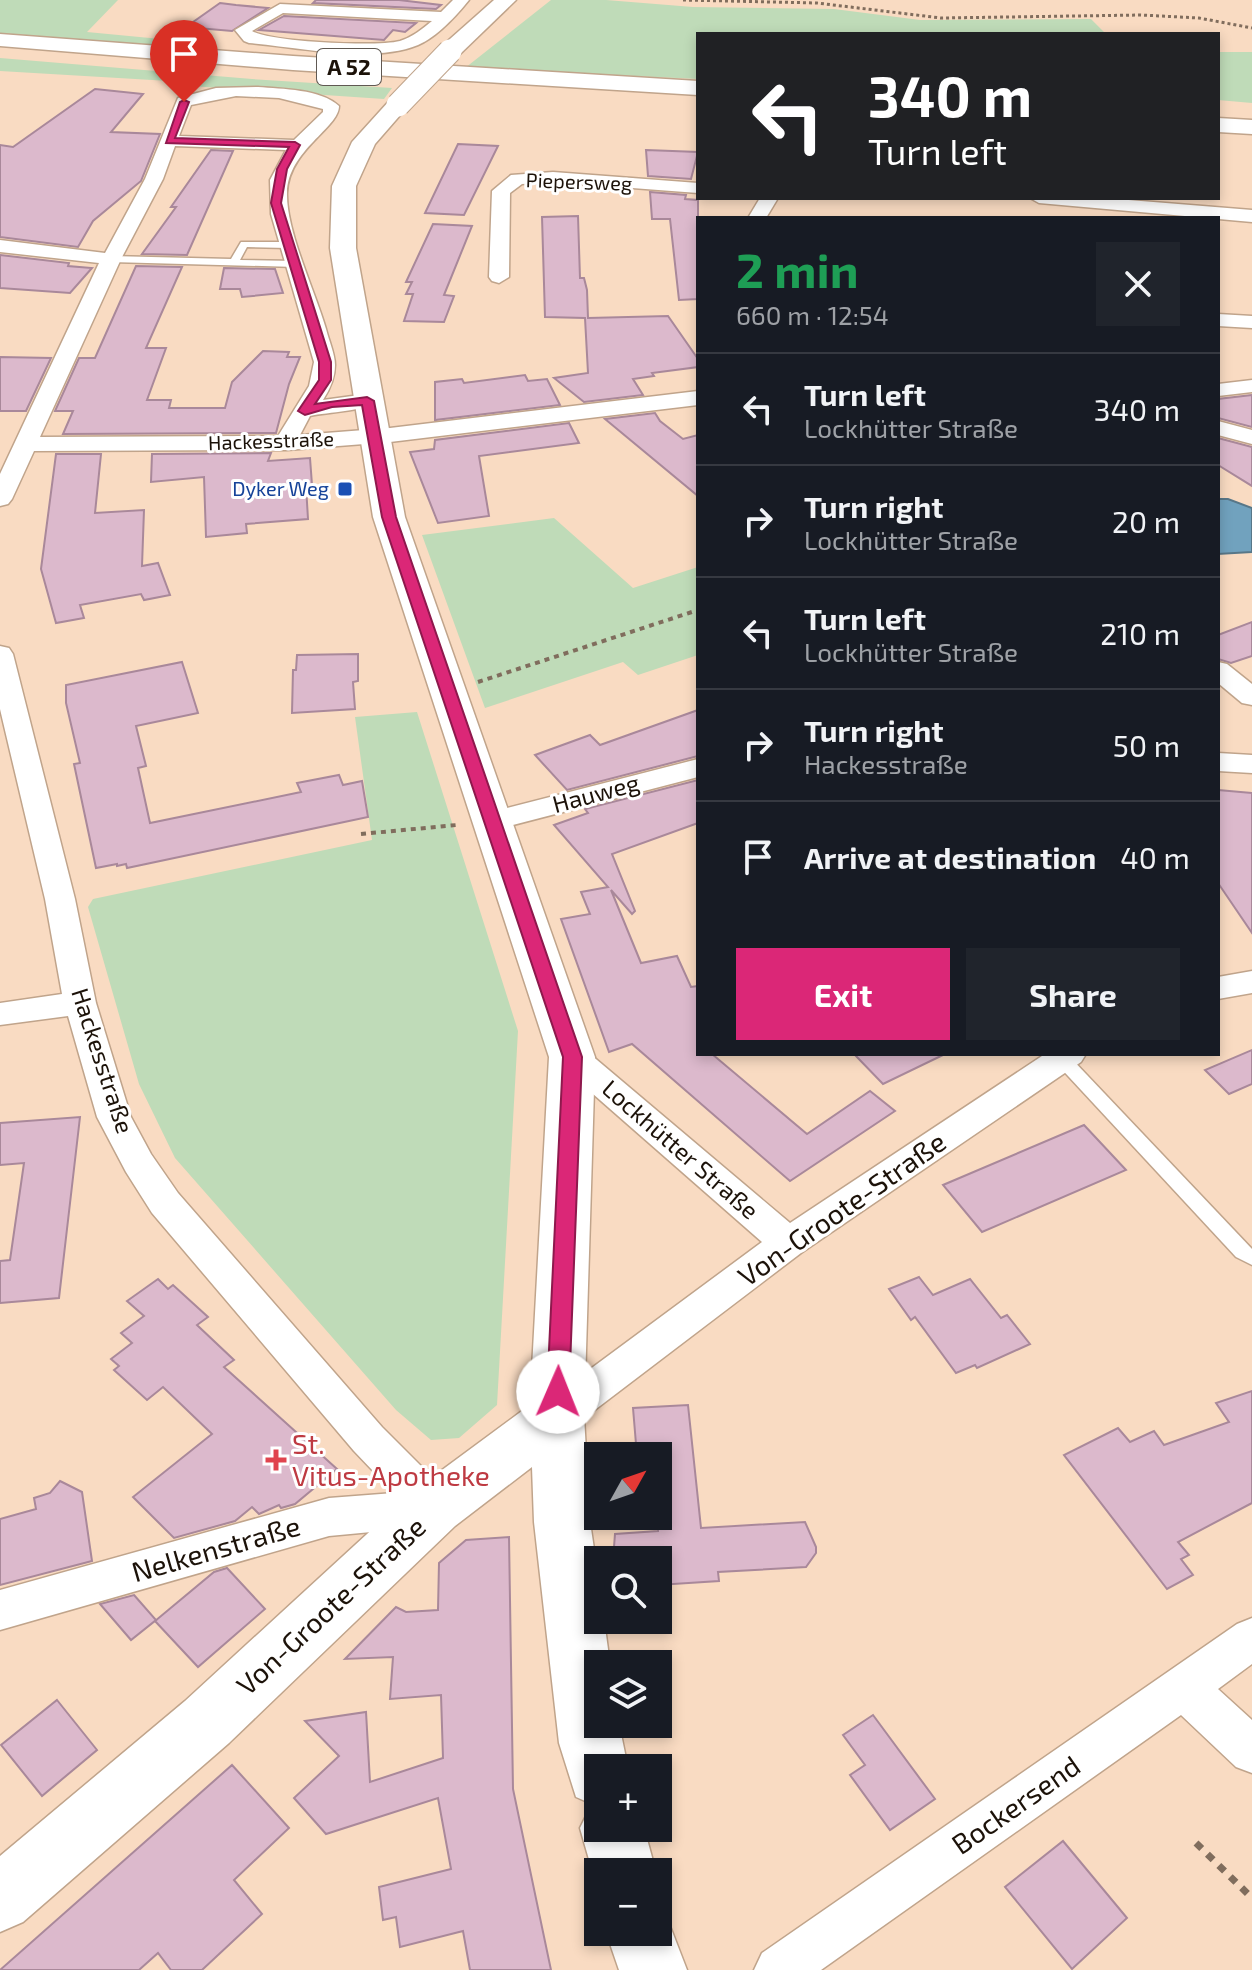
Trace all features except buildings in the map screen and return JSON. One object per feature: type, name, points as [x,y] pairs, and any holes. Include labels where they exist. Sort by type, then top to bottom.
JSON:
[{"type":"main road","name":"Lockhütter Straße","points":[[506,0],[450,51],[364,142],[344,186],[343,248],[389,517],[572,1057],[557,1416],[562,1522],[593,1754]]},
{"type":"main road","name":"A 52","points":[[0,40],[324,66],[696,88]]},
{"type":"main road","name":"A 52","points":[[0,50],[283,73],[696,98]]},
{"type":"main road","points":[[1220,115],[1252,117]]},
{"type":"main road","points":[[1220,125],[1252,127]]},
{"type":"main road","name":"Von-Groote-Straße","points":[[0,1899],[207,1722],[435,1508],[557,1416]]},
{"type":"main road","points":[[644,1946],[653,1970]]},
{"type":"street","points":[[443,17],[280,8],[243,30],[249,38],[387,47],[415,40],[443,17],[462,0]]},
{"type":"street","points":[[0,499],[111,259],[154,179],[184,102],[203,95],[222,92],[321,101],[331,106],[331,113],[295,145],[282,169],[276,203],[325,362],[325,380],[305,411],[289,427],[287,443]]},
{"type":"street","points":[[169,141],[295,145]]},
{"type":"street","name":"Piepersweg","points":[[499,277],[501,191],[517,179],[553,177],[696,188]]},
{"type":"street","points":[[1063,200],[1252,216]]},
{"type":"street","points":[[0,246],[111,259]]},
{"type":"street","points":[[1220,320],[1252,322]]},
{"type":"street","points":[[1220,390],[1252,386]]},
{"type":"street","points":[[305,411],[331,404],[370,419],[696,398]]},
{"type":"street","name":"Hackesstraße","points":[[26,444],[287,443],[370,419]]},
{"type":"street","points":[[1220,429],[1252,437]]},
{"type":"street","name":"Hackesstraße","points":[[0,654],[60,899],[80,1003],[114,1117],[138,1163],[165,1203],[368,1439],[435,1508]]},
{"type":"street","points":[[1233,675],[1252,697]]},
{"type":"street","points":[[1220,762],[1252,764]]},
{"type":"street","name":"Hauweg","points":[[494,821],[696,769]]},
{"type":"street","points":[[1220,988],[1252,982]]},
{"type":"street","points":[[0,1014],[80,1003]]},
{"type":"street","name":"Von-Groote-Straße","points":[[557,1416],[788,1243],[1066,1056]]},
{"type":"street","name":"Lockhütter Straße","points":[[572,1057],[788,1243]]},
{"type":"street","name":"Nelkenstraße","points":[[0,1610],[329,1517],[435,1508]]},
{"type":"street","name":"Bockersend","points":[[779,1970],[1252,1639]]},
{"type":"street","points":[[1184,1687],[1252,1751]]},
{"type":"lane","points":[[451,0],[462,0]]},
{"type":"lane","points":[[234,262],[244,244],[292,254]]},
{"type":"lane","points":[[111,259],[234,262],[292,254]]},
{"type":"lane","points":[[1066,1056],[1251,1258]]},
{"type":"path","points":[[683,0],[817,3],[941,18],[1141,15],[1199,18],[1252,28]]},
{"type":"path","points":[[446,691],[696,611]]},
{"type":"path","points":[[361,834],[494,821]]},
{"type":"path","points":[[1196,1843],[1252,1898]]},
{"type":"green space","points":[[0,0],[118,0],[87,32],[213,44],[206,49],[0,33]]},
{"type":"green space","points":[[551,0],[606,0],[693,7],[834,9],[920,20],[1091,19],[1104,32],[696,32],[696,79],[465,68]]},
{"type":"green space","points":[[1220,52],[1252,52],[1252,103],[1220,100]]},
{"type":"green space","points":[[0,58],[392,88],[384,99],[191,86],[169,81],[0,71]]},
{"type":"green space","points":[[554,518],[633,588],[696,568],[696,656],[638,675],[623,662],[485,708],[422,535]]},
{"type":"green space","points":[[417,712],[518,1031],[497,1405],[459,1438],[431,1440],[396,1410],[175,1158],[139,1084],[88,907],[93,899],[372,840],[355,717]]},
{"type":"water","points":[[1220,499],[1252,508],[1252,552],[1220,554]]},
{"type":"place","name":"Dyker Weg","points":[[345,489]]},
{"type":"place","name":"St. Vitus-Apotheke","points":[[276,1460]]},
{"type":"route","points":[[184,102],[169,141],[295,145],[282,169],[276,203],[325,362],[325,380],[305,411],[331,404],[367,401],[389,517],[446,691],[549,980],[572,1057],[558,1392]]}]
